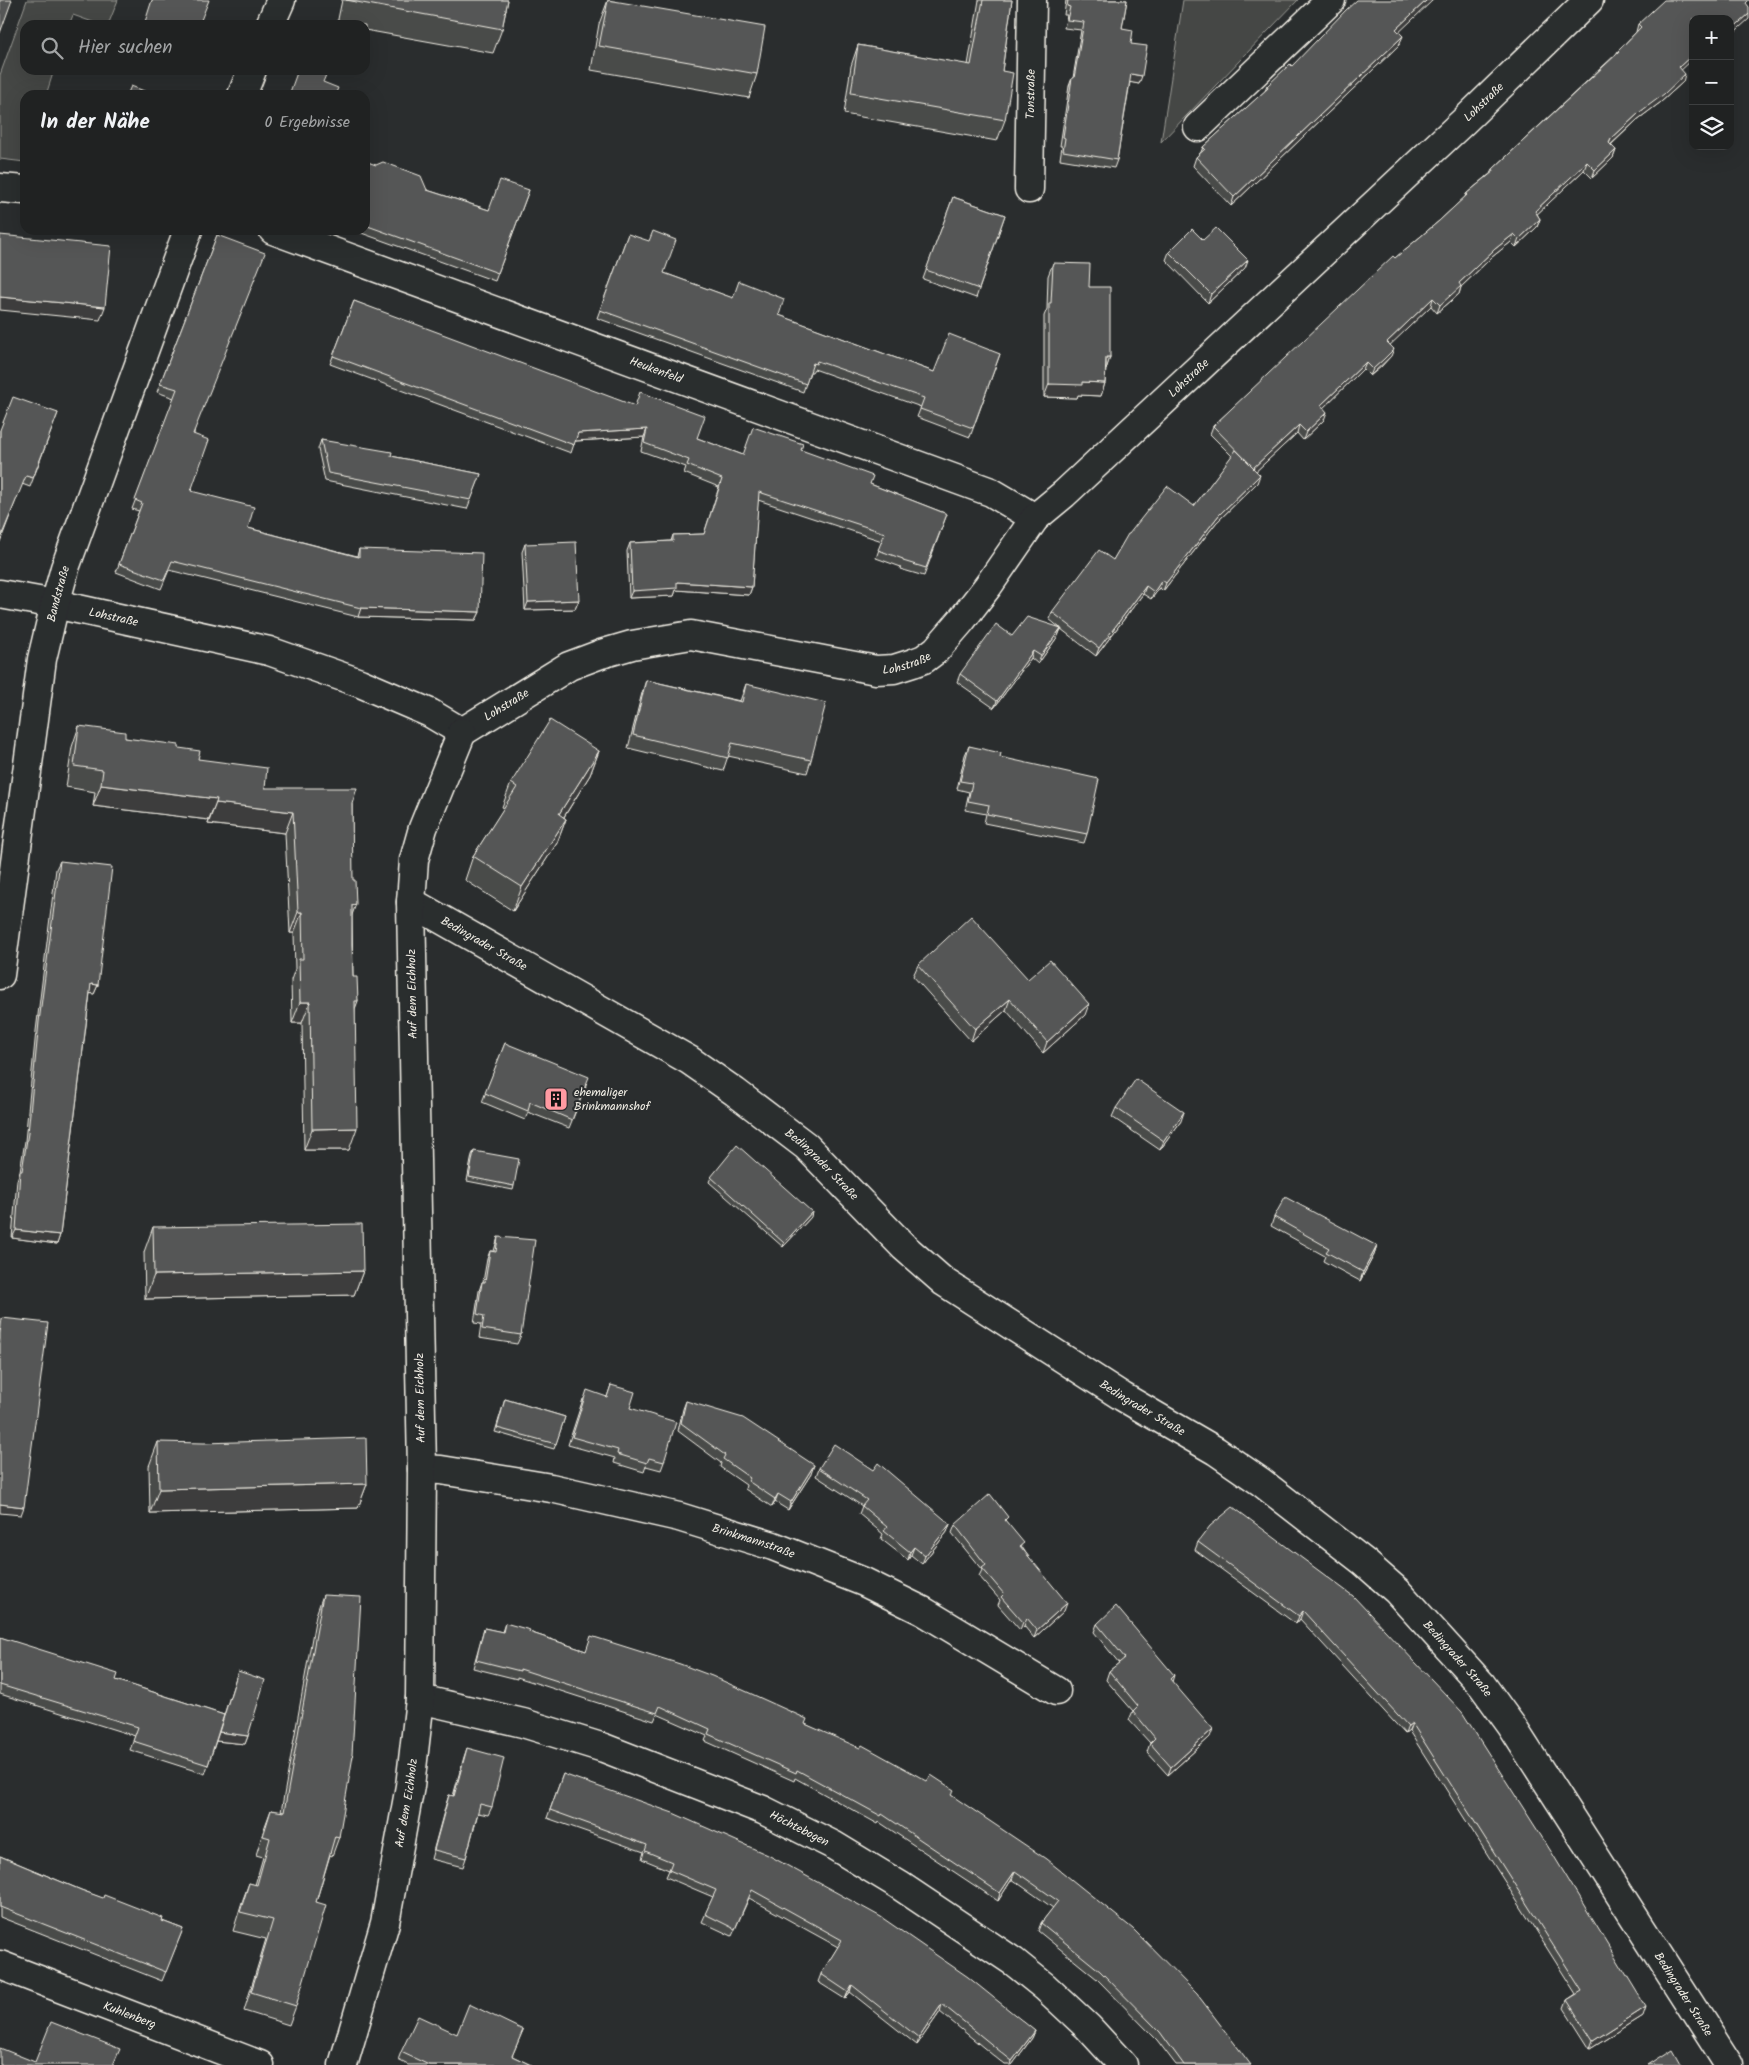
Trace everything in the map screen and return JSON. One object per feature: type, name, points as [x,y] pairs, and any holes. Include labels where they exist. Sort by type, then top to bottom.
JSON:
[{"type":"street","points":[[272,20],[281,0]]},
{"type":"street","name":"Tonstraße","points":[[1029,189],[1032,0]]},
{"type":"street","points":[[1198,127],[1331,0]]},
{"type":"street","name":"Lohstraße","points":[[0,594],[55,604],[269,651],[360,683],[430,713],[462,732],[569,666],[601,654],[660,639],[690,635],[876,670],[894,669],[913,664],[936,650],[961,622],[1035,518],[1064,494],[1442,142],[1589,0]]},
{"type":"street","points":[[244,90],[250,75]]},
{"type":"street","points":[[0,188],[20,190]]},
{"type":"street","name":"Bandstraße","points":[[0,975],[42,659],[55,604],[66,568],[186,235]]},
{"type":"street","name":"Heukenfeld","points":[[287,235],[981,489],[1035,518]]},
{"type":"street","name":"Auf dem Eichholz","points":[[343,2065],[386,1923],[410,1786],[420,1699],[422,1469],[411,902],[414,860],[423,828],[462,732]]},
{"type":"street","name":"Bedingrader Straße","points":[[411,902],[681,1056],[735,1092],[806,1146],[904,1246],[944,1282],[1123,1397],[1231,1461],[1276,1493],[1398,1591],[1482,1686],[1511,1725],[1729,2065]]},
{"type":"street","name":"Brinkmannstraße","points":[[422,1469],[441,1470],[560,1490],[679,1517],[773,1546],[864,1582],[922,1611],[1056,1691]]},
{"type":"street","name":"Höchtebogen","points":[[420,1699],[523,1723],[604,1748],[763,1810],[833,1845],[940,1912],[1014,1962],[1074,2013],[1124,2065]]},
{"type":"street","name":"Kuhlenberg","points":[[0,1965],[260,2065]]},
{"type":"shaded area","points":[[27,0],[118,0],[110,20],[87,20],[73,15],[71,20],[20,20],[20,75],[52,75],[48,90],[20,90],[20,161],[0,159],[0,75]]},
{"type":"shaded area","points":[[1183,0],[1298,0],[1161,142]]},
{"type":"building","points":[[0,0],[12,0],[0,33]]},
{"type":"building","points":[[152,0],[209,0],[201,20],[146,20]]},
{"type":"building","points":[[346,0],[508,0],[502,29]]},
{"type":"building","points":[[608,0],[765,27],[757,74],[599,46]]},
{"type":"building","points":[[983,0],[1012,0],[1002,71],[1013,73],[1005,120],[851,93],[858,45],[971,65]]},
{"type":"building","points":[[1068,0],[1127,0],[1122,28],[1133,30],[1131,44],[1147,46],[1142,76],[1131,74],[1117,160],[1063,151],[1065,138],[1063,137],[1072,78],[1074,78],[1084,22],[1067,20],[1070,7],[1067,6]]},
{"type":"building","points":[[1357,0],[1427,0],[1396,29],[1403,36],[1234,197],[1196,157],[1205,149],[1203,147],[1268,88],[1267,86],[1290,64],[1292,66]]},
{"type":"building","points":[[1664,0],[1749,0],[1746,3],[1749,7],[1749,14],[1734,27],[1734,15],[1689,15],[1689,58],[1679,67],[1685,74],[1611,139],[1609,143],[1616,150],[1595,170],[1587,162],[1535,211],[1540,219],[1519,239],[1514,234],[1495,249],[1459,283],[1461,286],[1440,305],[1433,298],[1387,342],[1394,349],[1384,359],[1373,369],[1366,362],[1321,405],[1327,412],[1306,432],[1299,425],[1253,468],[1260,475],[1219,515],[1166,583],[1162,580],[1154,592],[1146,586],[1099,648],[1052,612],[1099,550],[1113,560],[1128,534],[1167,486],[1194,506],[1236,450],[1253,467],[1213,426],[1393,256],[1395,258],[1439,221],[1468,194],[1466,194],[1494,171],[1493,169],[1619,52],[1641,27],[1638,24]]},
{"type":"building","points":[[296,75],[326,75],[323,82],[338,88],[337,90],[291,90]]},
{"type":"building","points":[[131,86],[142,90],[129,90]]},
{"type":"building","points":[[383,162],[421,176],[427,190],[489,210],[500,180],[529,190],[498,273],[370,227],[370,163],[376,165]]},
{"type":"building","points":[[953,197],[1005,215],[979,289],[926,270]]},
{"type":"building","points":[[1216,228],[1248,260],[1211,294],[1169,252],[1192,229],[1203,240]]},
{"type":"building","points":[[653,231],[676,240],[664,273],[733,298],[739,281],[784,299],[779,315],[934,372],[949,334],[1000,354],[973,428],[920,409],[924,398],[817,361],[816,364],[813,363],[806,384],[600,310],[628,234],[649,241]]},
{"type":"building","points":[[0,235],[111,246],[105,307],[0,297]]},
{"type":"building","points":[[217,235],[265,253],[193,434],[209,440],[191,491],[254,507],[248,528],[359,557],[359,549],[482,553],[480,612],[361,608],[172,561],[164,580],[119,564],[142,503],[135,500],[177,389],[160,384]]},
{"type":"building","points":[[1053,263],[1090,264],[1089,287],[1110,287],[1110,357],[1106,357],[1105,383],[1082,382],[1082,385],[1049,384],[1049,303],[1051,303]]},
{"type":"building","points":[[354,301],[635,406],[640,392],[705,416],[697,438],[743,455],[753,427],[803,444],[801,450],[873,476],[870,484],[947,514],[926,568],[903,561],[903,559],[878,550],[885,533],[759,492],[752,587],[677,582],[677,588],[632,591],[630,543],[673,541],[673,535],[704,534],[722,479],[687,465],[689,460],[644,443],[647,429],[578,433],[574,445],[333,356]]},
{"type":"building","points":[[13,397],[58,413],[33,478],[26,476],[0,537],[0,430]]},
{"type":"building","points":[[321,440],[392,452],[391,456],[481,474],[471,500],[328,473]]},
{"type":"building","points":[[576,542],[579,600],[528,602],[525,544]]},
{"type":"building","points":[[1027,617],[1061,628],[1041,656],[1033,651],[997,701],[960,674],[996,624],[1012,636]]},
{"type":"building","points":[[646,680],[742,702],[746,684],[826,703],[811,760],[732,743],[728,758],[633,735]]},
{"type":"building","points":[[550,720],[599,751],[559,814],[566,819],[522,887],[473,856],[517,787],[511,783]]},
{"type":"building","points":[[79,726],[125,732],[125,738],[179,745],[179,748],[200,751],[198,759],[267,768],[265,788],[357,788],[352,804],[353,880],[355,880],[356,904],[352,905],[352,944],[353,977],[357,977],[358,1001],[355,1001],[357,1128],[312,1129],[310,1002],[300,1002],[299,959],[303,959],[302,912],[298,912],[293,812],[216,803],[217,799],[101,785],[103,770],[74,766]]},
{"type":"building","points":[[969,746],[1001,753],[1000,757],[1099,779],[1087,834],[987,814],[989,805],[968,801],[972,783],[960,781]]},
{"type":"building","points":[[60,861],[112,867],[98,985],[91,984],[60,1235],[16,1230],[20,1171],[22,1171],[28,1133],[39,1022]]},
{"type":"building","points":[[971,916],[1028,979],[1050,960],[1089,1004],[1047,1042],[1010,999],[975,1029],[918,965]]},
{"type":"building","points":[[505,1043],[589,1077],[572,1120],[530,1102],[528,1111],[485,1093]]},
{"type":"building","points":[[1136,1079],[1184,1112],[1164,1141],[1116,1108]]},
{"type":"building","points":[[737,1145],[812,1212],[784,1243],[711,1177]]},
{"type":"building","points":[[474,1151],[519,1159],[514,1186],[469,1177]]},
{"type":"building","points":[[1285,1197],[1377,1246],[1363,1272],[1326,1252],[1329,1248],[1274,1217]]},
{"type":"building","points":[[362,1224],[363,1271],[154,1275],[153,1227]]},
{"type":"building","points":[[498,1237],[535,1240],[521,1335],[482,1329],[484,1316],[477,1314],[482,1282],[485,1282],[490,1251],[496,1252]]},
{"type":"building","points":[[2,1318],[48,1323],[24,1507],[0,1504],[0,1334]]},
{"type":"building","points":[[611,1385],[635,1392],[630,1408],[676,1422],[664,1462],[649,1458],[647,1463],[617,1454],[618,1450],[572,1437],[587,1390],[607,1397]]},
{"type":"building","points":[[505,1399],[565,1417],[556,1444],[497,1428]]},
{"type":"building","points":[[686,1401],[743,1418],[814,1465],[791,1502],[778,1494],[775,1499],[748,1481],[750,1478],[723,1459],[725,1455],[681,1423]]},
{"type":"building","points":[[366,1438],[367,1484],[159,1489],[158,1442],[204,1443]]},
{"type":"building","points":[[834,1444],[873,1470],[878,1463],[950,1524],[925,1556],[914,1547],[910,1552],[884,1531],[887,1527],[862,1506],[867,1500],[819,1468]]},
{"type":"building","points":[[990,1494],[1008,1517],[1005,1520],[1024,1543],[1020,1546],[1067,1603],[1037,1630],[1027,1618],[1023,1622],[1001,1597],[1004,1594],[982,1568],[986,1565],[955,1525]]},
{"type":"building","points":[[1233,1507],[1353,1596],[1462,1712],[1552,1853],[1646,2007],[1593,2041],[1567,2000],[1582,1991],[1412,1723],[1408,1726],[1303,1611],[1299,1616],[1198,1542],[1210,1526]]},
{"type":"building","points":[[323,1595],[361,1597],[353,1756],[339,1837],[335,1836],[316,1902],[326,1905],[296,2006],[251,1992],[273,1920],[240,1912],[249,1883],[257,1885],[270,1838],[263,1836],[271,1810],[284,1812]]},
{"type":"building","points":[[1116,1606],[1174,1675],[1170,1679],[1213,1729],[1171,1767],[1150,1743],[1155,1738],[1133,1711],[1138,1706],[1109,1671],[1125,1658],[1097,1624]]},
{"type":"building","points":[[505,1623],[530,1630],[529,1632],[586,1651],[591,1636],[680,1664],[712,1676],[807,1719],[805,1724],[860,1748],[862,1745],[927,1781],[931,1775],[954,1790],[951,1795],[1046,1859],[1133,1929],[1197,1994],[1251,2065],[1184,2065],[1160,2032],[1100,1971],[1041,1923],[1058,1901],[1015,1871],[1000,1893],[882,1814],[881,1816],[797,1770],[796,1773],[708,1734],[710,1729],[660,1706],[657,1713],[520,1669],[520,1671],[476,1660],[484,1628],[503,1632]]},
{"type":"building","points":[[0,1637],[118,1674],[116,1680],[224,1715],[208,1765],[133,1741],[138,1727],[0,1685]]},
{"type":"building","points":[[238,1671],[265,1680],[248,1736],[219,1732]]},
{"type":"building","points":[[467,1748],[504,1758],[492,1807],[480,1804],[466,1858],[434,1850],[449,1795],[454,1796]]},
{"type":"building","points":[[563,1774],[673,1813],[768,1855],[881,1917],[968,1977],[1035,2031],[1012,2061],[942,2004],[919,2038],[852,1985],[848,1992],[821,1974],[842,1940],[752,1890],[735,1929],[705,1914],[716,1890],[669,1870],[672,1862],[645,1851],[647,1845],[550,1810]]},
{"type":"building","points":[[0,1856],[81,1890],[103,1898],[104,1895],[163,1918],[162,1921],[183,1929],[166,1972],[0,1907]]},
{"type":"building","points":[[469,2004],[523,2030],[512,2056],[531,2065],[429,2065],[401,2052],[418,2016],[457,2034]]},
{"type":"building","points":[[51,2022],[120,2049],[113,2065],[0,2065],[0,2048],[35,2062]]},
{"type":"building","points":[[1672,2049],[1681,2065],[1647,2065]]},
{"type":"place","name":"ehemaliger Brinkmannshof","points":[[556,1099]]}]
